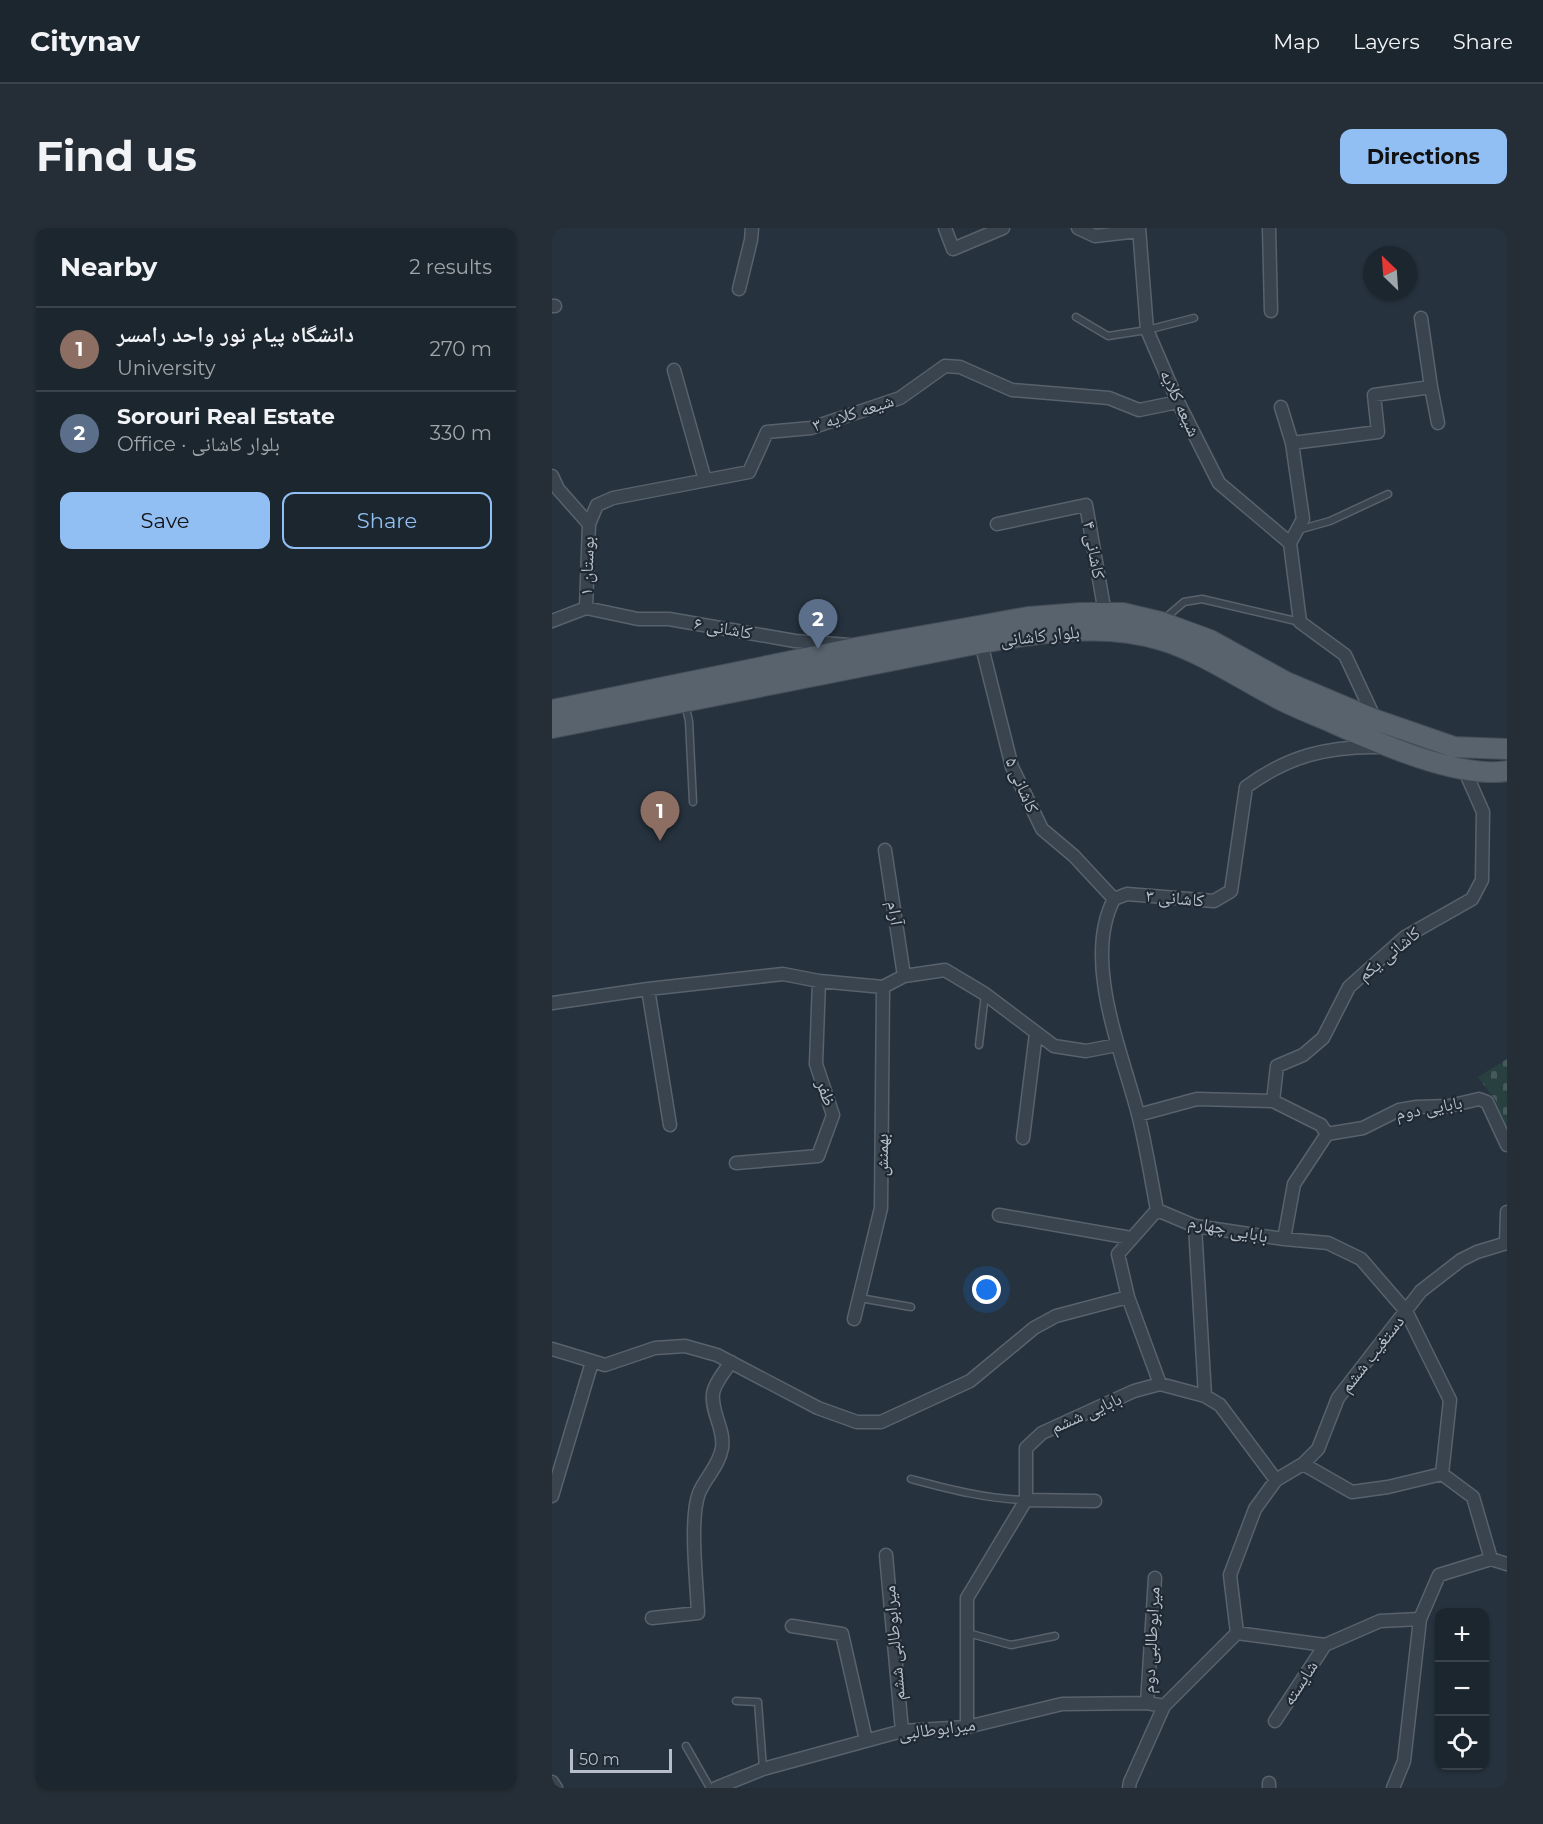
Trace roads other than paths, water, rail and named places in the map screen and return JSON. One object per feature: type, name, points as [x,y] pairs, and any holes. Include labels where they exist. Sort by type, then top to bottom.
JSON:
[{"type":"main road","name":"بلوار کاشانی","points":[[552,710],[860,647],[1028,617],[1080,613],[1123,613],[1161,622],[1209,640],[1286,682],[1376,720],[1454,747],[1507,749]]},
{"type":"main road","name":"بلوار کاشانی","points":[[552,728],[1030,634],[1080,630],[1121,630],[1162,640],[1285,702],[1425,759],[1464,769],[1507,771]]},
{"type":"street","points":[[739,289],[752,228]]},
{"type":"street","points":[[945,228],[953,249],[1003,228]]},
{"type":"street","points":[[1078,228],[1095,236],[1139,229]]},
{"type":"street","points":[[1269,228],[1271,311]]},
{"type":"street","name":"شیعه کلایه","points":[[1139,229],[1147,330],[1178,402],[1219,483],[1290,543]]},
{"type":"street","points":[[1421,318],[1438,423]]},
{"type":"street","name":"شیعه کلایه ۳","points":[[589,524],[597,505],[613,498],[749,472],[767,432],[811,428],[900,398],[945,366],[960,367],[1012,390],[1109,398],[1139,410],[1178,402]]},
{"type":"street","points":[[674,370],[705,480]]},
{"type":"street","points":[[1292,443],[1378,432],[1374,395],[1431,387]]},
{"type":"street","points":[[1281,407],[1292,443],[1303,519],[1290,543],[1300,622],[1345,655],[1376,720]]},
{"type":"street","points":[[552,476],[558,489],[589,524]]},
{"type":"street","name":"کاشانی ۴","points":[[998,524],[1086,505],[1105,613]]},
{"type":"street","name":"بوستان ۱","points":[[586,608],[589,524]]},
{"type":"street","points":[[552,621],[586,608]]},
{"type":"street","name":"کاشانی ۶","points":[[586,608],[638,619],[669,619],[795,641],[860,647]]},
{"type":"street","name":"کاشانی ۵","points":[[981,643],[1012,767],[1042,829],[1074,856],[1114,899]]},
{"type":"street","name":"کاشانی ۳","points":[[1114,899],[1127,894],[1214,901],[1231,891],[1246,787],[1268,771],[1310,754],[1354,747],[1394,747]]},
{"type":"street","name":"کاشانی یکم","points":[[1274,1101],[1276,1066],[1303,1055],[1323,1038],[1349,987],[1405,937],[1472,899],[1482,880],[1483,812],[1464,769]]},
{"type":"street","name":"آرام","points":[[885,850],[904,976]]},
{"type":"street","points":[[1114,899],[1107,912],[1101,964],[1118,1046],[1138,1114],[1157,1210],[1118,1254],[1128,1297],[1160,1384],[1205,1396],[1220,1406],[1276,1480]]},
{"type":"street","points":[[552,1003],[648,989],[783,974],[819,981],[883,987],[904,976],[945,970],[985,994],[1054,1046],[1086,1051],[1118,1046]]},
{"type":"street","name":"ظفر","points":[[736,1163],[818,1156],[833,1115],[816,1064],[819,981]]},
{"type":"street","name":"بهمنش","points":[[855,1319],[881,1208],[883,987]]},
{"type":"street","points":[[648,989],[670,1125]]},
{"type":"street","points":[[1023,1138],[1036,1033]]},
{"type":"street","points":[[1138,1114],[1197,1099],[1274,1101],[1321,1125],[1327,1134],[1294,1184],[1284,1239]]},
{"type":"street","name":"بابایی دوم","points":[[1327,1134],[1363,1128],[1400,1110],[1449,1106],[1479,1099],[1487,1102],[1507,1145]]},
{"type":"street","name":"بابایی چهارم","points":[[1157,1210],[1195,1226],[1328,1243],[1361,1259],[1406,1311],[1450,1400],[1442,1474]]},
{"type":"street","points":[[1507,1212],[1507,1243]]},
{"type":"street","points":[[999,1215],[1131,1238]]},
{"type":"street","points":[[1195,1226],[1205,1396]]},
{"type":"street","name":"دستغیب ششم","points":[[1237,1633],[1230,1575],[1255,1509],[1276,1480],[1303,1464],[1318,1449],[1338,1398],[1421,1291],[1461,1260],[1477,1252],[1507,1243]]},
{"type":"street","points":[[552,1349],[605,1365],[655,1348],[685,1346],[717,1355],[818,1408],[857,1422],[881,1422],[970,1382],[1034,1328],[1056,1316],[1128,1297]]},
{"type":"street","points":[[552,1496],[592,1362]]},
{"type":"street","points":[[652,1618],[698,1613],[694,1511],[699,1493],[716,1465],[722,1449],[722,1433],[713,1404],[713,1392],[731,1362]]},
{"type":"street","name":"بابایی ششم","points":[[1026,1500],[1026,1449],[1042,1433],[1134,1391],[1160,1384]]},
{"type":"street","points":[[1303,1464],[1352,1492],[1388,1487],[1442,1474],[1473,1497],[1491,1559]]},
{"type":"street","points":[[967,1727],[967,1598],[1026,1500],[1095,1501]]},
{"type":"street","name":"میرابوطالبی ششم","points":[[886,1555],[902,1731]]},
{"type":"street","points":[[1393,1788],[1404,1761],[1420,1620],[1439,1575],[1491,1559],[1507,1564]]},
{"type":"street","name":"میرابوطالبی دوم","points":[[1147,1703],[1155,1578]]},
{"type":"street","points":[[1129,1788],[1164,1706],[1237,1633],[1325,1645],[1380,1621],[1420,1620]]},
{"type":"street","points":[[792,1626],[842,1634],[866,1740]]},
{"type":"street","name":"شایسته","points":[[1275,1721],[1325,1645]]},
{"type":"street","name":"میرابوطالبی","points":[[716,1788],[763,1769],[902,1731],[967,1727],[1062,1704],[1147,1703],[1164,1706]]},
{"type":"street","points":[[552,1782],[556,1788]]},
{"type":"lane","points":[[1076,317],[1108,336],[1147,330],[1194,318]]},
{"type":"lane","points":[[1297,530],[1330,521],[1388,494]]},
{"type":"lane","points":[[1161,622],[1184,602],[1202,599],[1300,622]]},
{"type":"lane","points":[[684,701],[688,721],[693,802]]},
{"type":"lane","points":[[979,1046],[985,994]]},
{"type":"lane","points":[[860,1298],[911,1307]]},
{"type":"lane","points":[[911,1479],[969,1495],[1026,1500]]},
{"type":"lane","points":[[967,1633],[1011,1645],[1055,1636]]},
{"type":"lane","points":[[736,1701],[758,1702],[763,1769]]},
{"type":"lane","points":[[686,1746],[710,1788]]},
{"type":"place","name":"Sorouri Real Estate","points":[[818,649]]},
{"type":"place","name":"دانشگاه پیام نور واحد رامسر","points":[[660,841]]}]
